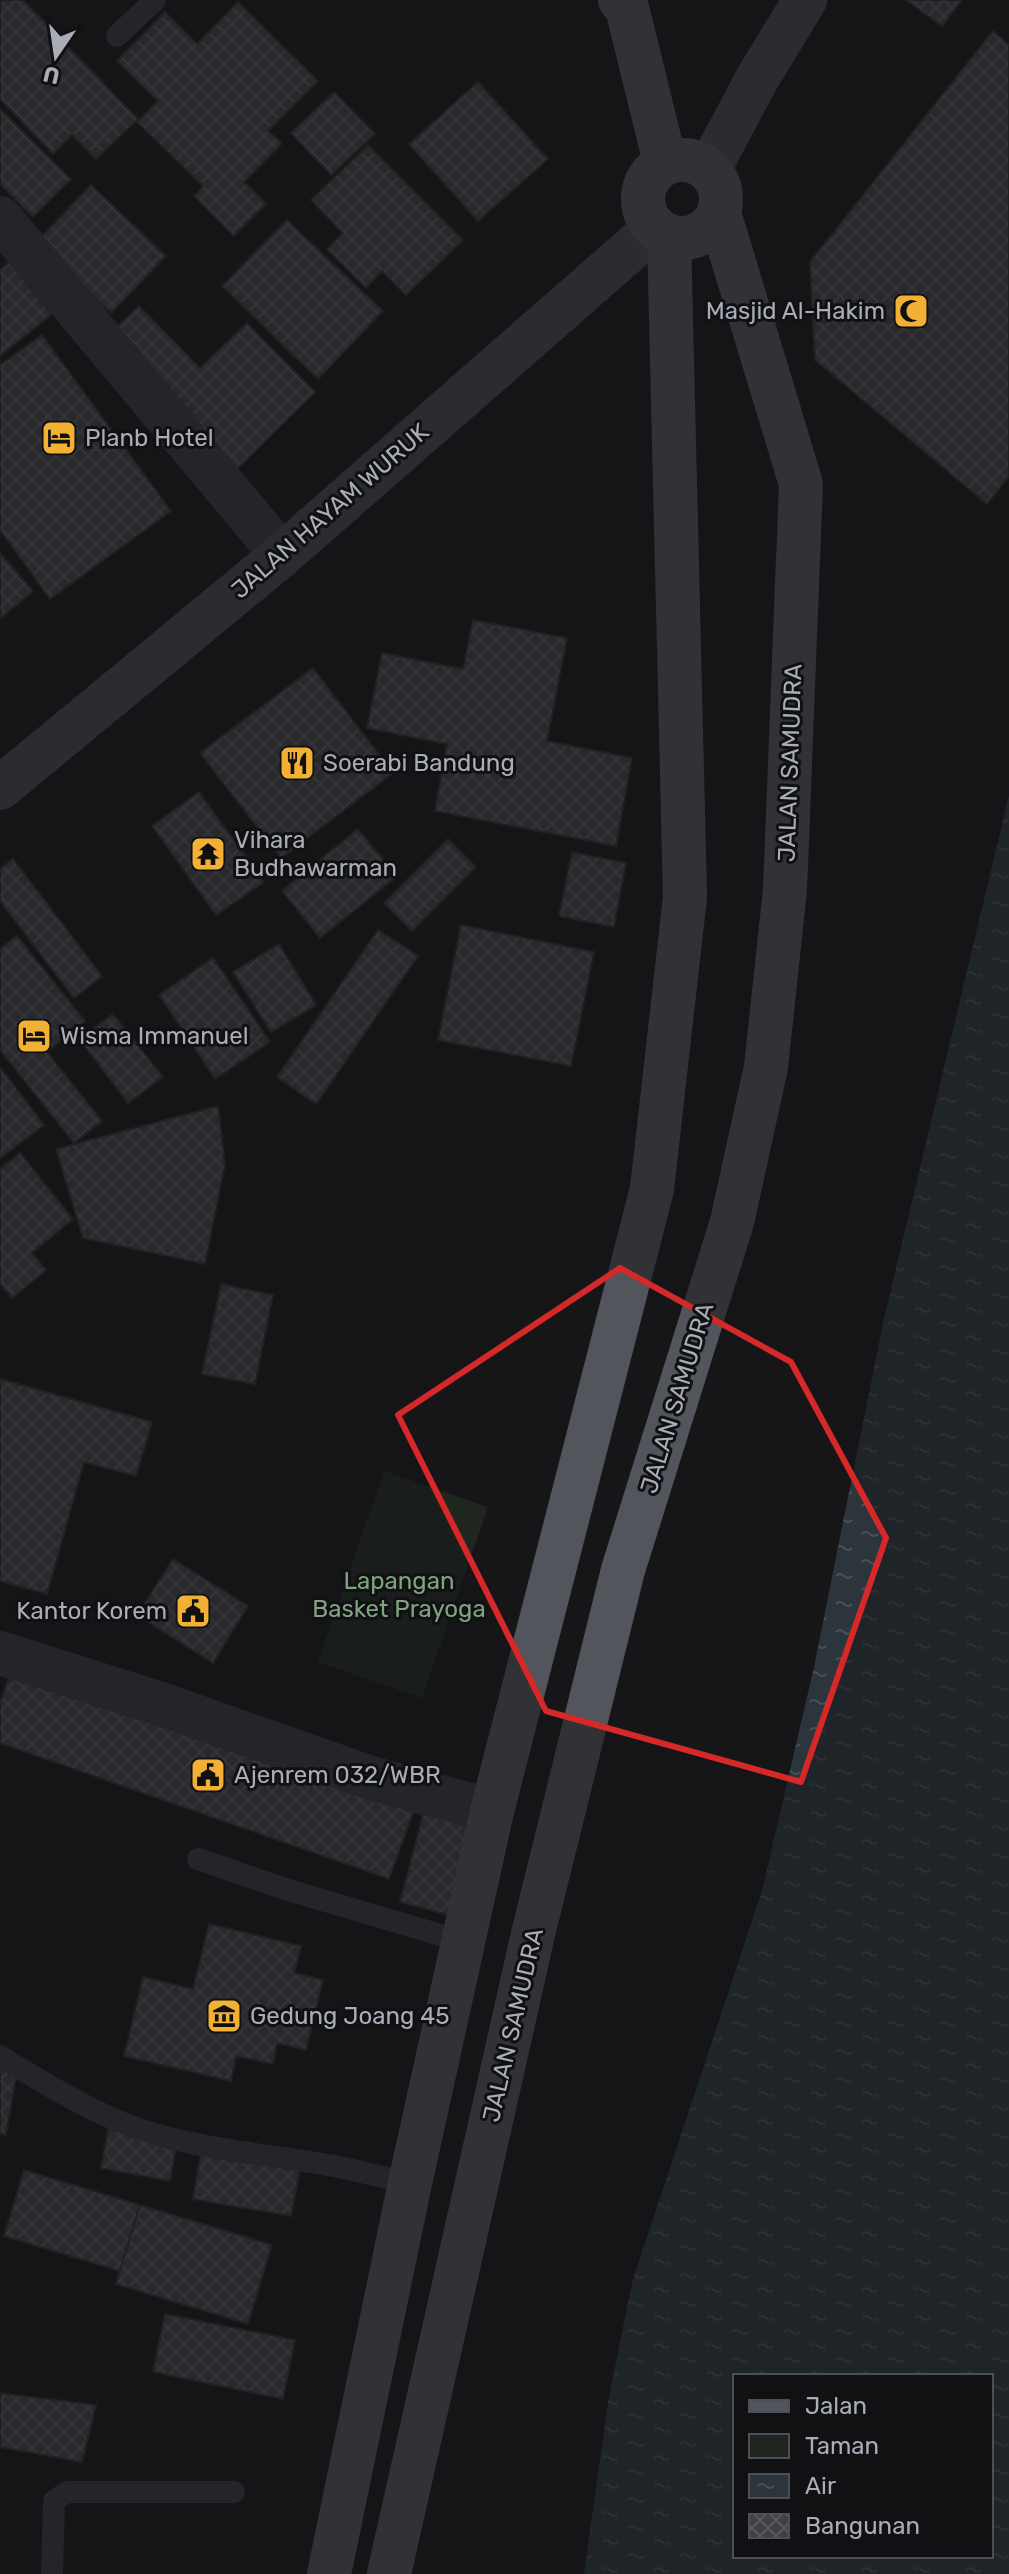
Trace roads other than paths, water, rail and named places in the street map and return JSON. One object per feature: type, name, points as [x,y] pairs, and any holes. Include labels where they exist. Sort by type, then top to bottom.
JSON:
[{"type":"main road","points":[[620,0],[627,8],[665,162]]},
{"type":"main road","points":[[709,169],[758,77],[805,0]]},
{"type":"main road","points":[[680,159],[696,161],[709,169],[722,194],[719,213],[712,226],[699,235],[684,238],[662,232],[644,211],[643,193],[651,174],[665,162],[680,159]]},
{"type":"main road","name":"JALAN SAMUDRA","points":[[389,2574],[533,1934],[623,1570],[732,1222],[766,1067],[785,890],[801,484],[719,213]]},
{"type":"main road","points":[[329,2574],[410,2183],[492,1811],[652,1189],[685,897],[662,232]]},
{"type":"main road","name":"JALAN HAYAM WURUK","points":[[0,788],[282,555],[662,232]]},
{"type":"street","points":[[0,218],[282,555]]},
{"type":"street","points":[[0,1653],[161,1704],[371,1778],[492,1811]]},
{"type":"lane","points":[[117,36],[155,0]]},
{"type":"lane","points":[[198,1859],[285,1889],[464,1942]]},
{"type":"lane","points":[[0,2056],[53,2089],[120,2121],[224,2149],[338,2167],[410,2183]]},
{"type":"lane","points":[[52,2574],[54,2501],[67,2492],[234,2492]]},
{"type":"water","points":[[1009,795],[1009,2574],[584,2574],[609,2396],[633,2279],[762,1891],[814,1667],[883,1323]]},
{"type":"place","name":"Masjid Al-Hakim","points":[[911,311]]},
{"type":"place","name":"Planb Hotel","points":[[59,438]]},
{"type":"place","name":"Soerabi Bandung","points":[[297,763]]},
{"type":"place","name":"Vihara Budhawarman","points":[[208,854]]},
{"type":"place","name":"Wisma Immanuel","points":[[34,1036]]},
{"type":"place","name":"Kantor Korem","points":[[193,1611]]},
{"type":"place","name":"Ajenrem 032/WBR","points":[[208,1775]]},
{"type":"place","name":"Gedung Joang 45","points":[[224,2016]]},
{"type":"park label","name":"Lapangan Basket Prayoga","points":[[399,1595]]}]
